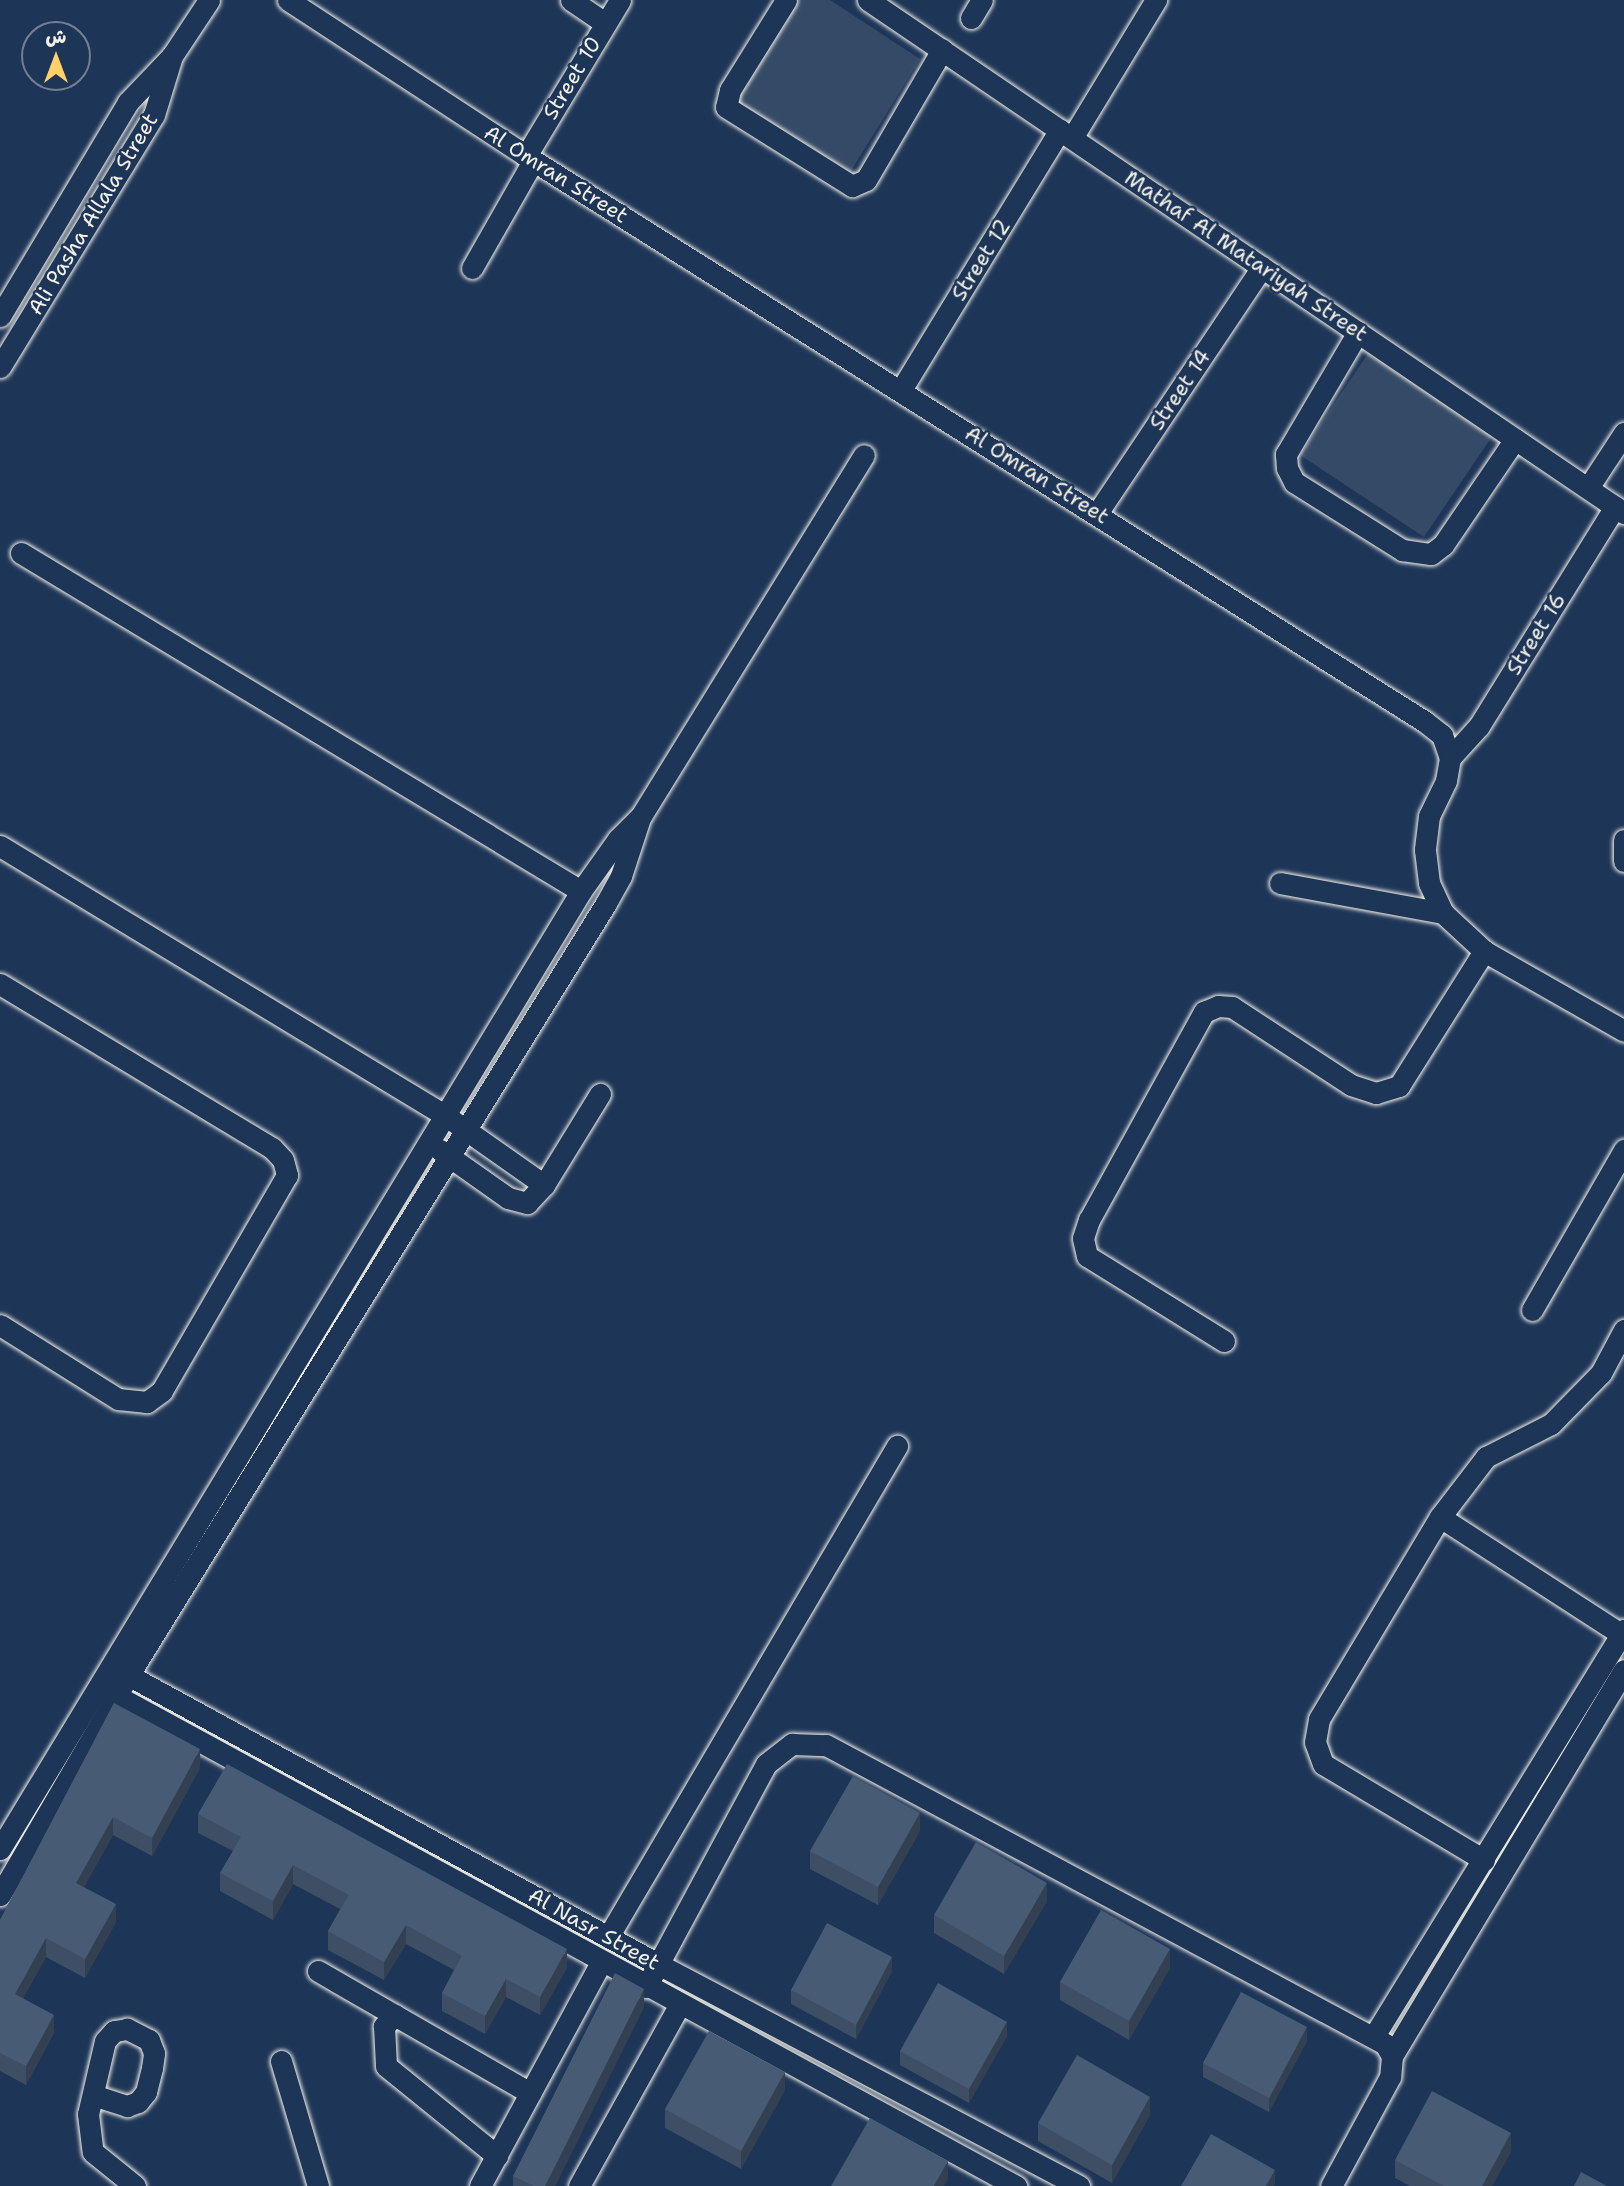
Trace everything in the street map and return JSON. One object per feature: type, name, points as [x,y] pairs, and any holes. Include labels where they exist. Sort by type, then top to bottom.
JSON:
[{"type":"street","name":"Ali Pasha Allala Street","points":[[0,316],[128,102],[172,56],[209,0]]},
{"type":"street","name":"Al Omran Street","points":[[288,0],[529,159],[1098,512],[1424,721],[1442,735],[1450,758]]},
{"type":"street","points":[[571,0],[604,23]]},
{"type":"street","name":"Street 10","points":[[472,268],[604,23],[620,0]]},
{"type":"street","points":[[786,0],[726,98],[726,107],[852,186],[866,180],[942,50]]},
{"type":"street","name":"Mathaf Al Matariyah Street","points":[[868,0],[1620,510]]},
{"type":"street","points":[[971,18],[982,0]]},
{"type":"street","name":"Street 12","points":[[901,390],[1156,0]]},
{"type":"street","name":"Ali Pasha Allala Street","points":[[0,367],[154,115],[172,56]]},
{"type":"street","name":"Street 14","points":[[1098,512],[1262,267]]},
{"type":"street","points":[[1358,332],[1286,454],[1286,468],[1294,482],[1402,550],[1431,554],[1443,545],[1515,439]]},
{"type":"street","points":[[1588,488],[1624,433]]},
{"type":"street","points":[[120,1671],[451,1158],[606,905],[621,876],[641,816],[864,455]]},
{"type":"street","name":"Street 16","points":[[1450,758],[1479,726],[1620,510]]},
{"type":"street","points":[[21,553],[581,891]]},
{"type":"street","points":[[1450,758],[1446,781],[1429,816],[1425,850],[1429,883],[1443,914],[1484,951],[1624,1031]]},
{"type":"street","points":[[0,1895],[108,1691],[446,1116],[581,891],[618,839],[641,816]]},
{"type":"street","points":[[1624,840],[1624,861]]},
{"type":"street","points":[[0,846],[446,1116],[544,1185]]},
{"type":"street","points":[[1280,883],[1443,914]]},
{"type":"street","points":[[1224,1341],[1087,1256],[1083,1238],[1088,1220],[1204,1012],[1218,1006],[1232,1007],[1351,1085],[1376,1093],[1399,1086],[1484,951]]},
{"type":"street","points":[[0,984],[272,1149],[283,1160],[287,1175],[286,1183],[162,1391],[147,1402],[118,1399],[0,1325]]},
{"type":"street","points":[[430,1143],[517,1203],[535,1198],[600,1094]]},
{"type":"street","points":[[1532,1310],[1624,1150]]},
{"type":"street","points":[[1484,1860],[1323,1764],[1315,1742],[1319,1719],[1440,1517],[1486,1457],[1551,1424],[1601,1373],[1624,1330]]},
{"type":"street","points":[[608,1937],[897,1446]]},
{"type":"street","points":[[1374,2036],[1623,1632],[1440,1517]]},
{"type":"street","points":[[1337,2184],[1390,2077],[1392,2056],[1624,1670]]},
{"type":"street","name":"Al Nasr Street","points":[[120,1671],[658,1964],[1079,2186]]},
{"type":"street","points":[[0,1849],[108,1691]]},
{"type":"street","name":"Al Nasr Street","points":[[108,1691],[646,1987],[1016,2186]]},
{"type":"street","points":[[646,1987],[766,1764],[785,1748],[810,1741],[826,1745],[1374,2036],[1392,2056]]},
{"type":"street","points":[[480,2186],[601,1962]]},
{"type":"street","points":[[318,1971],[530,2093]]},
{"type":"street","points":[[579,2186],[680,2004]]},
{"type":"street","points":[[395,2015],[384,2026],[386,2066],[497,2156]]},
{"type":"street","points":[[281,2061],[318,2186]]},
{"type":"street","points":[[93,2095],[88,2136],[93,2152],[135,2186]]},
{"type":"shaded area","points":[[797,0],[830,0],[920,59],[849,174],[732,102]]},
{"type":"shaded area","points":[[1371,349],[1495,432],[1424,537],[1300,455]]},
{"type":"building","points":[[114,1703],[200,1749],[152,1838],[113,1817],[76,1883],[116,1904],[85,1959],[46,1938],[15,1994],[54,2015],[26,2066],[0,2053],[0,1920]]},
{"type":"building","points":[[227,1764],[567,1949],[540,1997],[506,1979],[485,2016],[442,1993],[462,1956],[406,1925],[384,1962],[328,1931],[349,1895],[293,1865],[273,1901],[220,1873],[241,1837],[198,1814]]},
{"type":"building","points":[[853,1776],[920,1813],[878,1887],[810,1851]]},
{"type":"building","points":[[976,1842],[1047,1883],[1004,1956],[934,1915]]},
{"type":"building","points":[[1101,1910],[1170,1949],[1129,2021],[1060,1982]]},
{"type":"building","points":[[827,1923],[892,1957],[856,2025],[791,1990]]},
{"type":"building","points":[[615,1973],[644,1989],[545,2186],[534,2186],[513,2176]]},
{"type":"building","points":[[938,1983],[1007,2022],[969,2089],[900,2051]]},
{"type":"building","points":[[1241,1992],[1307,2027],[1269,2098],[1203,2063]]},
{"type":"building","points":[[709,2031],[785,2072],[741,2151],[665,2109]]},
{"type":"building","points":[[1077,2055],[1150,2097],[1112,2165],[1038,2123]]},
{"type":"building","points":[[1432,2091],[1511,2133],[1482,2186],[1444,2186],[1395,2160]]},
{"type":"building","points":[[870,2118],[948,2161],[934,2186],[831,2186]]},
{"type":"building","points":[[1211,2134],[1275,2170],[1266,2186],[1181,2186]]},
{"type":"building","points":[[1581,2172],[1607,2186],[1574,2186]]}]
